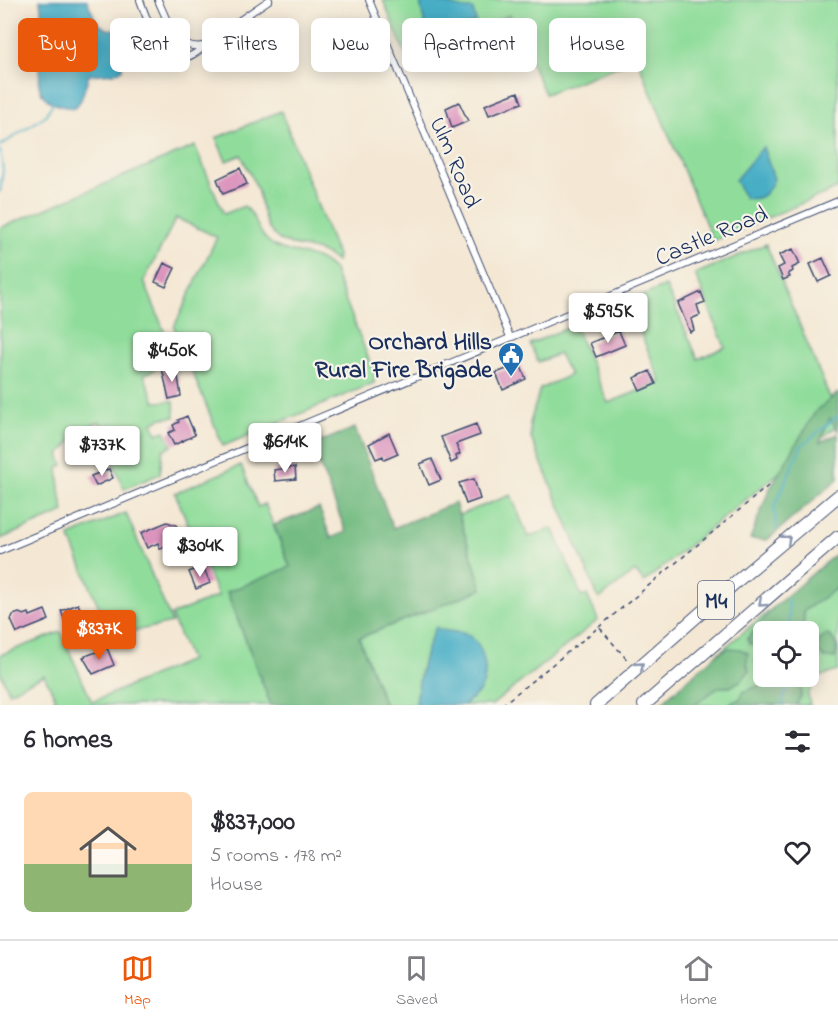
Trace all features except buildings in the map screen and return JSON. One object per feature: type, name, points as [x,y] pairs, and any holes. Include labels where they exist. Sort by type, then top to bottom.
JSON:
[{"type":"highway","name":"M4","points":[[596,705],[838,496]]},
{"type":"highway","name":"M4","points":[[644,705],[838,537]]},
{"type":"street","points":[[140,0],[150,27],[163,49],[170,54],[185,57],[195,54],[202,47]]},
{"type":"street","points":[[158,0],[175,35],[182,42],[194,48],[202,46]]},
{"type":"street","points":[[243,18],[269,0]]},
{"type":"street","name":"Ulm Road","points":[[369,0],[510,337]]},
{"type":"street","name":"Castle Road","points":[[0,550],[838,201]]},
{"type":"path","points":[[502,705],[768,486]]},
{"type":"path","points":[[599,627],[636,670]]},
{"type":"green space","points":[[383,0],[838,0],[838,188],[713,241],[642,72],[646,72],[646,18],[549,18],[549,72],[603,72],[545,94],[535,72],[537,18],[511,18],[510,15],[503,18],[402,18],[402,46]]},
{"type":"green space","points":[[281,111],[337,255],[336,262],[315,250],[294,246],[274,236],[264,217],[257,189],[241,155],[226,161],[216,138]]},
{"type":"green space","points":[[195,146],[224,214],[244,206],[251,213],[263,236],[274,246],[318,259],[334,271],[375,375],[374,383],[223,446],[174,327],[217,237],[176,218],[144,281],[167,338],[153,344],[159,358],[154,370],[144,375],[155,402],[174,401],[175,417],[162,418],[152,423],[157,434],[165,431],[172,446],[163,450],[160,474],[124,489],[107,447],[124,440],[120,429],[105,435],[100,422],[82,429],[59,455],[63,465],[58,468],[64,512],[0,539],[0,228]]},
{"type":"green space","points":[[766,244],[838,417],[838,425],[644,582],[635,571],[599,599],[531,438],[530,423],[540,389],[570,375],[559,354],[538,362],[530,344],[574,325],[608,403],[661,382],[628,302],[666,286],[698,359],[725,347],[695,274]]},
{"type":"green space","points":[[838,393],[838,431],[830,418],[820,442],[838,434],[838,479],[767,540],[750,539],[769,490],[815,412]]},
{"type":"green space","points":[[355,428],[393,528],[455,503],[482,589],[359,638],[385,705],[271,705],[227,592],[290,567],[274,525],[319,508],[331,538],[346,532],[312,445]]},
{"type":"green space","points":[[241,465],[258,507],[265,504],[290,567],[227,593],[271,705],[50,705],[49,703],[56,699],[44,675],[9,692],[0,672],[0,655],[61,632],[92,702],[190,660],[171,615],[218,596],[175,493]]},
{"type":"green space","points":[[511,495],[528,537],[553,528],[582,597],[587,595],[598,620],[492,705],[464,705],[480,691],[483,662],[480,648],[454,632],[443,632],[436,627],[422,665],[416,705],[385,705],[359,638],[482,589],[459,515]]},
{"type":"green space","points":[[126,513],[172,623],[111,636],[69,536]]},
{"type":"green space","points":[[838,552],[838,587],[804,611],[804,621],[762,621],[775,606]]},
{"type":"green space","points":[[838,587],[838,671],[819,676],[819,621],[804,621],[804,611]]},
{"type":"green space","points":[[775,606],[762,621],[757,621]]},
{"type":"green space","points":[[753,624],[753,632],[747,639],[750,644],[753,644],[753,687],[756,687],[743,692],[740,699],[727,705],[694,705],[719,687],[730,687],[749,671],[747,663],[717,654]]},
{"type":"green space","points":[[753,632],[753,644],[750,644],[747,639]]},
{"type":"green space","points":[[827,634],[832,638],[836,644],[835,658],[825,658],[819,653],[819,641]]},
{"type":"green space","points":[[728,648],[740,649],[748,653],[749,671],[742,680],[730,687],[719,687],[694,705],[659,705],[717,654]]},
{"type":"green space","points":[[756,687],[801,687],[801,696],[796,705],[727,705],[740,699],[743,692]]},
{"type":"green space","points":[[801,687],[812,687],[808,694],[810,705],[796,705],[801,696]]},
{"type":"water","points":[[40,0],[87,0],[96,18],[42,18]]},
{"type":"water","points":[[435,1],[473,9],[475,18],[423,18],[420,2]]},
{"type":"water","points":[[98,22],[110,29],[110,72],[117,72],[89,75],[81,100],[75,108],[47,99],[39,85],[40,72],[98,72]]},
{"type":"water","points":[[763,147],[774,179],[764,195],[751,199],[745,198],[735,180]]},
{"type":"water","points":[[436,627],[467,635],[480,647],[485,676],[481,689],[464,705],[416,705],[423,665]]},
{"type":"waterway","points":[[0,146],[45,116],[54,101]]},
{"type":"waterway","points":[[0,150],[3,170],[0,192]]},
{"type":"waterway","points":[[777,529],[774,508],[801,446],[838,416]]},
{"type":"waterway","points":[[788,599],[789,621]]},
{"type":"waterway","points":[[781,705],[787,687]]},
{"type":"place","name":"Orchard Hills Rural Fire Brigade","points":[[511,378]]}]
